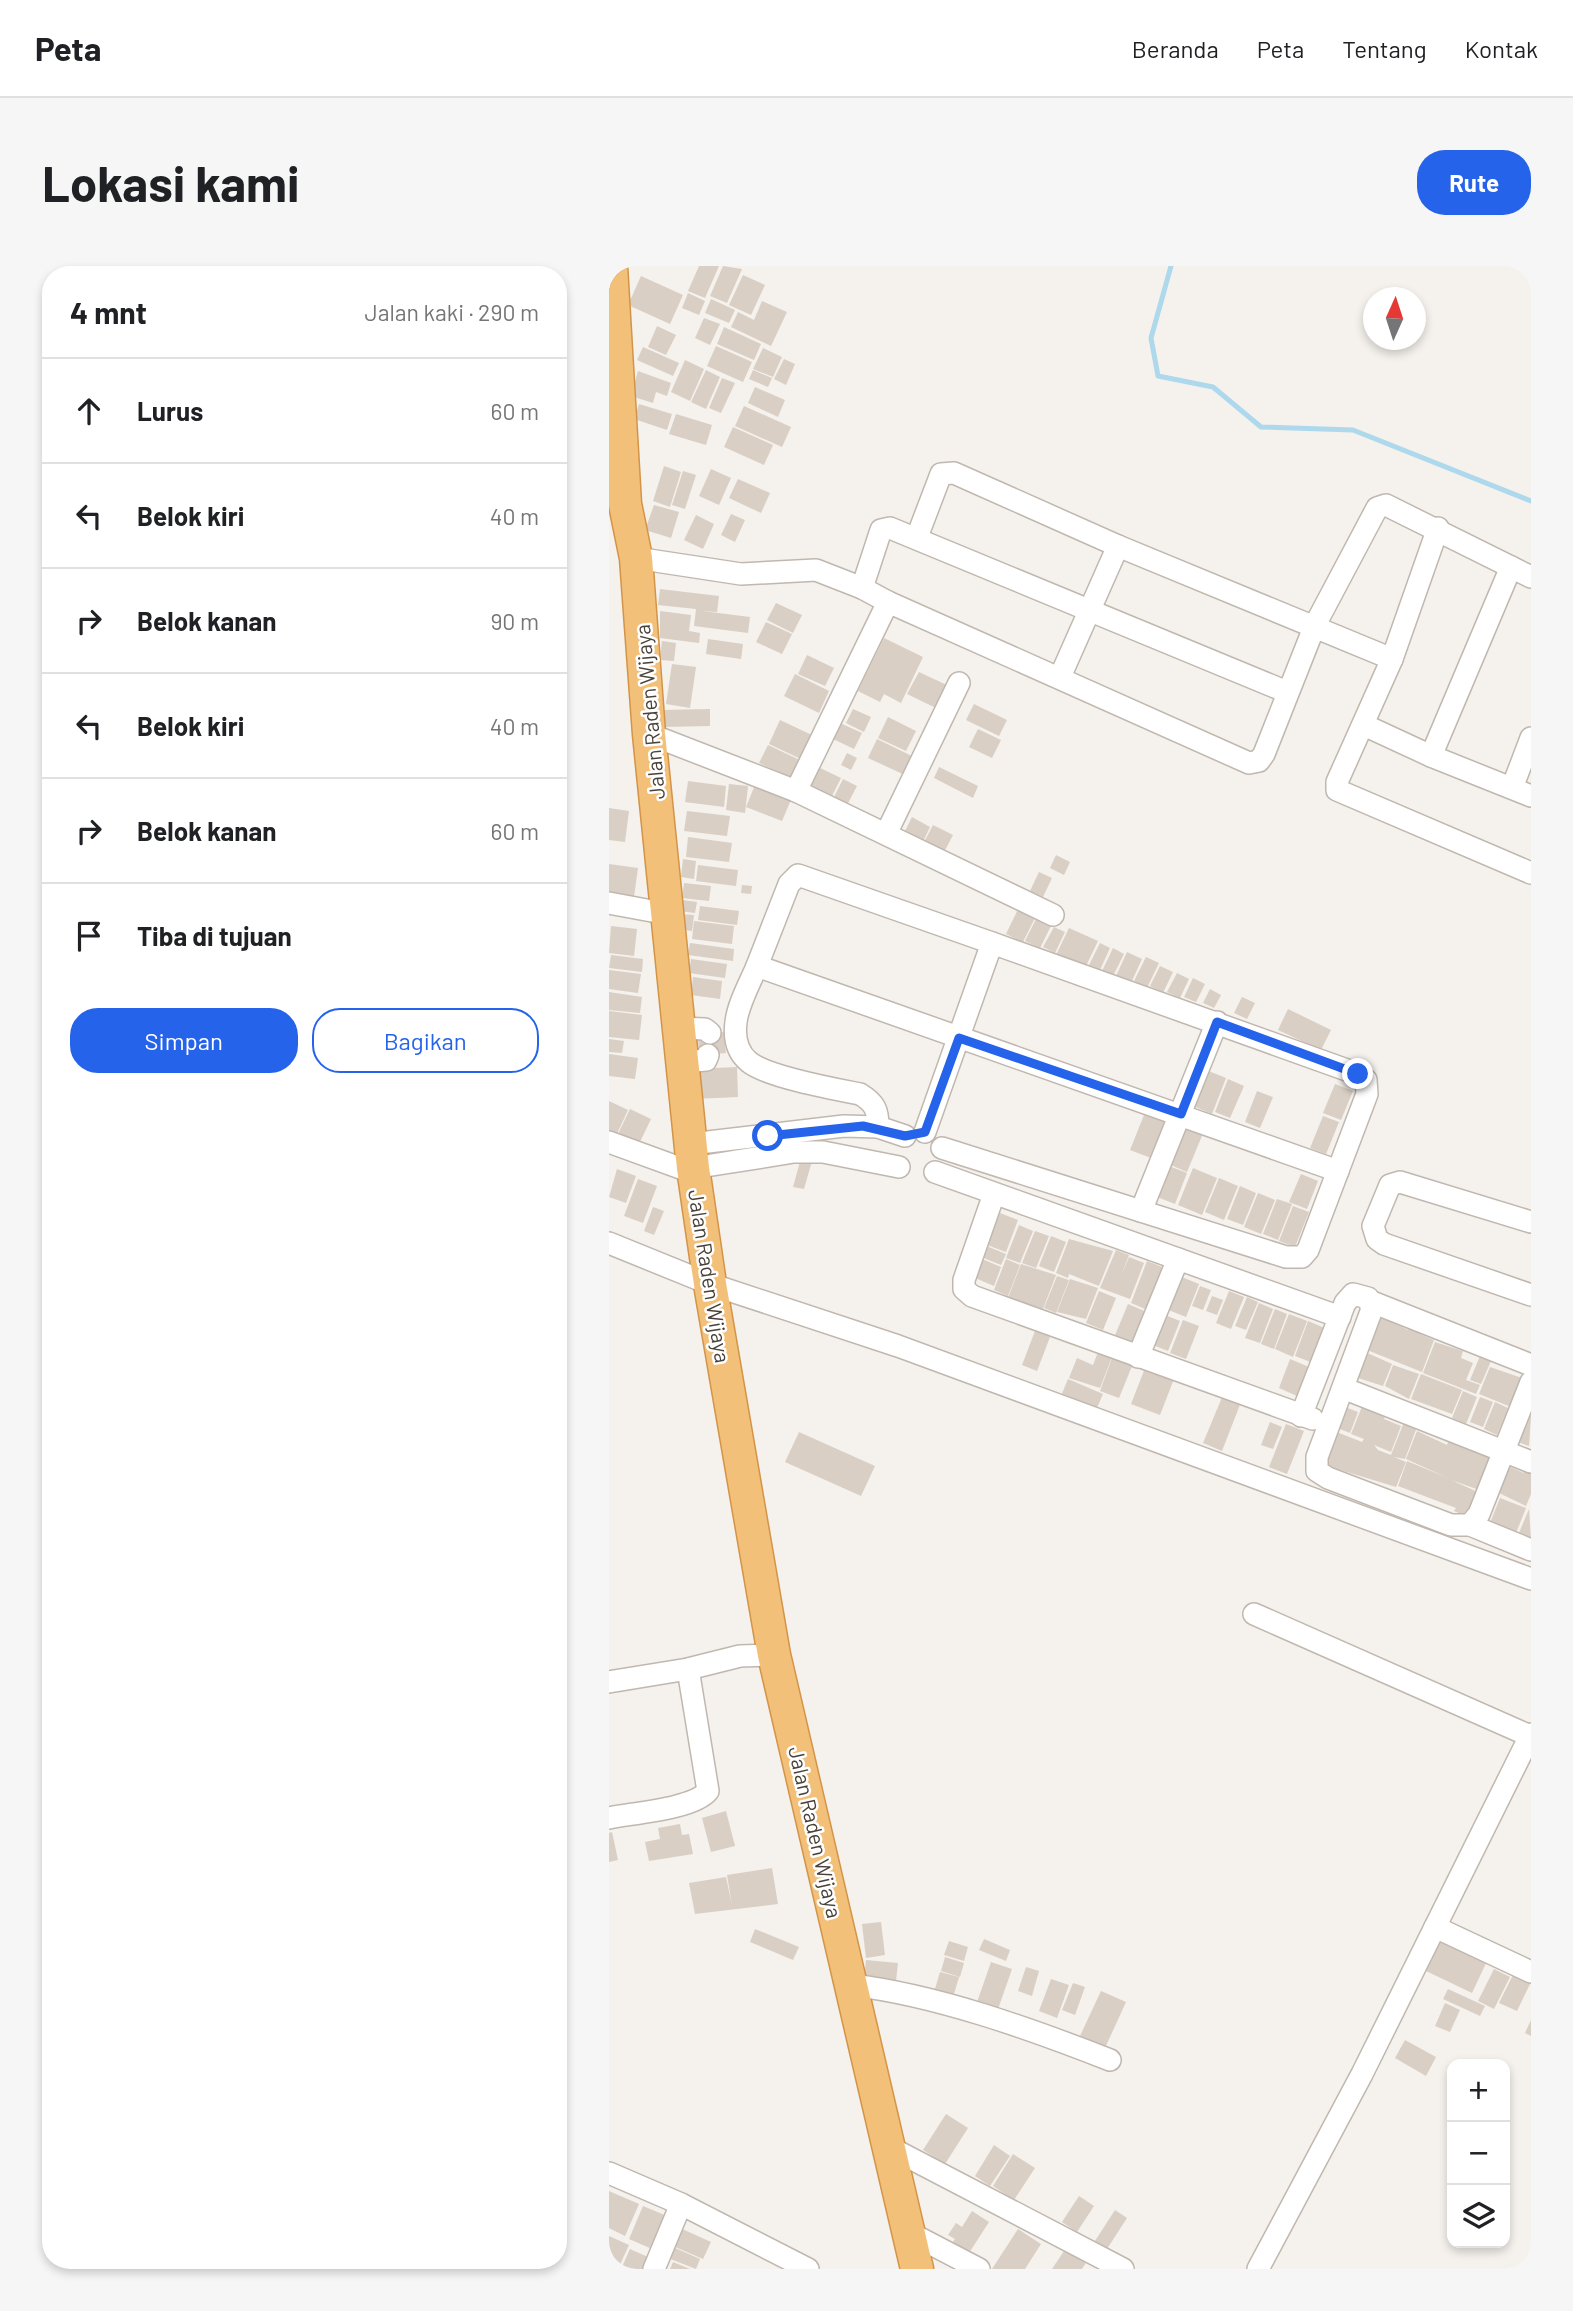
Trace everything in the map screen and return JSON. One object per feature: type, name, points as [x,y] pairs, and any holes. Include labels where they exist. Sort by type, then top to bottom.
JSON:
[{"type":"highway","name":"Jalan Raden Wijaya","points":[[611,266],[617,502],[636,558],[649,734],[679,1028],[696,1058],[693,1162],[710,1284],[774,1655],[917,2269]]},
{"type":"street","points":[[917,537],[941,474],[954,472],[1118,546],[1392,659]]},
{"type":"street","points":[[636,558],[741,574],[815,570],[862,588],[888,602],[1249,762],[1259,761],[1264,754],[1315,625],[1377,508],[1386,505],[1438,528],[1531,576]]},
{"type":"street","points":[[862,588],[881,530],[890,528],[917,537],[1090,613],[1287,692]]},
{"type":"street","points":[[1438,528],[1392,659],[1337,782],[1337,790],[1531,873]]},
{"type":"street","points":[[1060,677],[1118,546]]},
{"type":"street","points":[[1431,756],[1511,567]]},
{"type":"street","points":[[796,791],[888,602]]},
{"type":"street","points":[[886,834],[959,683]]},
{"type":"street","points":[[1364,725],[1431,756],[1522,792],[1531,738]]},
{"type":"street","points":[[649,734],[796,791],[1053,915]]},
{"type":"street","points":[[878,1127],[878,1111],[871,1101],[860,1094],[767,1070],[750,1063],[735,1041],[736,1019],[789,884],[798,875],[1217,1022],[1358,1074],[1366,1080],[1367,1094],[1308,1250],[1302,1257],[1286,1257],[942,1149]]},
{"type":"street","points":[[609,903],[668,914]]},
{"type":"street","points":[[899,1167],[896,1150],[915,1134],[959,1038],[992,943]]},
{"type":"street","points":[[757,966],[1338,1171]]},
{"type":"street","points":[[1141,1211],[1217,1022]]},
{"type":"street","points":[[679,1028],[705,1029],[710,1033]]},
{"type":"street","points":[[609,1142],[693,1162],[793,1143],[844,1126],[878,1127],[936,1138],[942,1149],[942,1161],[935,1172]]},
{"type":"street","points":[[793,1143],[823,1152],[899,1167],[916,1178],[935,1172],[1340,1317]]},
{"type":"street","points":[[1531,1222],[1400,1182],[1390,1185],[1373,1226],[1377,1239],[1384,1244],[1531,1295]]},
{"type":"street","points":[[994,1194],[964,1280],[964,1289],[972,1296],[1329,1424]]},
{"type":"street","points":[[609,1243],[710,1284],[898,1346],[1531,1579]]},
{"type":"street","points":[[1138,1357],[1178,1259]]},
{"type":"street","points":[[1301,1416],[1340,1317],[1353,1294],[1361,1294],[1372,1302],[1531,1365]]},
{"type":"street","points":[[1372,1302],[1317,1457],[1317,1471],[1328,1478],[1451,1525],[1470,1525],[1531,1550]]},
{"type":"street","points":[[1470,1525],[1479,1514],[1531,1382]]},
{"type":"street","points":[[1343,1388],[1531,1462]]},
{"type":"street","points":[[1254,1614],[1530,1735],[1362,2074],[1258,2269]]},
{"type":"street","points":[[609,1682],[688,1669],[740,1656],[774,1655]]},
{"type":"street","points":[[609,1818],[685,1803],[708,1791],[688,1669]]},
{"type":"street","points":[[1435,1927],[1531,1972]]},
{"type":"street","points":[[852,1985],[892,1990],[1058,2040],[1110,2060]]},
{"type":"street","points":[[889,2147],[1123,2269]]},
{"type":"street","points":[[609,2173],[681,2204],[808,2269]]},
{"type":"street","points":[[654,2269],[681,2204]]},
{"type":"street","points":[[908,2232],[979,2269]]},
{"type":"building","points":[[699,266],[719,266],[705,298],[688,291]]},
{"type":"building","points":[[723,266],[742,269],[727,303],[710,296]]},
{"type":"building","points":[[743,275],[765,285],[751,315],[729,305]]},
{"type":"building","points":[[641,276],[683,295],[670,324],[628,305]]},
{"type":"building","points":[[688,293],[705,301],[699,315],[682,308]]},
{"type":"building","points":[[711,299],[735,310],[729,323],[705,313]]},
{"type":"building","points":[[762,301],[787,312],[771,346],[731,327],[738,312],[754,320]]},
{"type":"building","points":[[704,318],[720,324],[710,345],[695,338]]},
{"type":"building","points":[[657,326],[676,335],[666,355],[648,347]]},
{"type":"building","points":[[724,327],[761,344],[754,360],[717,344]]},
{"type":"building","points":[[716,346],[752,362],[743,382],[707,366]]},
{"type":"building","points":[[643,347],[679,363],[673,376],[637,360]]},
{"type":"building","points":[[763,348],[782,357],[773,377],[753,369]]},
{"type":"building","points":[[784,359],[795,364],[786,385],[774,379]]},
{"type":"building","points":[[685,360],[704,369],[690,401],[671,392]]},
{"type":"building","points":[[706,370],[720,377],[706,409],[691,402]]},
{"type":"building","points":[[753,370],[772,378],[768,387],[749,379]]},
{"type":"building","points":[[638,371],[671,383],[667,396],[656,392],[653,403],[631,396]]},
{"type":"building","points":[[722,378],[735,383],[721,413],[709,408]]},
{"type":"building","points":[[755,387],[785,400],[778,417],[748,403]]},
{"type":"building","points":[[639,404],[672,414],[667,430],[634,419]]},
{"type":"building","points":[[744,406],[791,427],[782,447],[735,426]]},
{"type":"building","points":[[676,414],[712,425],[706,445],[669,434]]},
{"type":"building","points":[[733,427],[773,445],[764,465],[724,447]]},
{"type":"building","points":[[664,466],[681,472],[670,507],[653,501]]},
{"type":"building","points":[[711,469],[731,478],[719,505],[699,496]]},
{"type":"building","points":[[683,471],[696,475],[685,509],[672,505]]},
{"type":"building","points":[[738,479],[770,493],[761,513],[729,498]]},
{"type":"building","points":[[654,505],[679,512],[671,538],[645,530]]},
{"type":"building","points":[[731,514],[745,520],[735,542],[721,535]]},
{"type":"building","points":[[696,515],[714,524],[703,549],[684,540]]},
{"type":"building","points":[[660,589],[719,596],[717,612],[702,611],[750,617],[748,633],[694,626],[696,609],[658,605]]},
{"type":"building","points":[[776,603],[802,615],[793,633],[767,620]]},
{"type":"building","points":[[660,611],[691,615],[689,631],[700,633],[699,643],[660,638]]},
{"type":"building","points":[[766,622],[792,634],[782,654],[756,642]]},
{"type":"building","points":[[884,638],[923,657],[901,703],[884,694],[880,702],[858,691]]},
{"type":"building","points":[[708,639],[743,644],[741,659],[706,654]]},
{"type":"building","points":[[662,641],[676,643],[674,661],[660,660]]},
{"type":"building","points":[[807,655],[834,668],[825,686],[798,674]]},
{"type":"building","points":[[672,664],[696,667],[690,708],[666,704]]},
{"type":"building","points":[[919,672],[951,687],[940,710],[907,694]]},
{"type":"building","points":[[795,674],[829,691],[819,713],[784,696]]},
{"type":"building","points":[[974,704],[1007,720],[999,736],[966,720]]},
{"type":"building","points":[[710,709],[710,726],[661,727],[661,710]]},
{"type":"building","points":[[853,709],[871,717],[864,732],[846,723]]},
{"type":"building","points":[[888,717],[916,731],[906,751],[878,738]]},
{"type":"building","points":[[780,720],[814,736],[803,760],[769,744]]},
{"type":"building","points":[[840,723],[862,733],[854,749],[833,739]]},
{"type":"building","points":[[978,729],[1001,740],[992,758],[969,747]]},
{"type":"building","points":[[877,739],[916,758],[907,776],[868,758]]},
{"type":"building","points":[[768,745],[804,762],[795,780],[759,763]]},
{"type":"building","points":[[847,753],[857,758],[851,770],[841,765]]},
{"type":"building","points":[[818,767],[841,778],[830,800],[807,789]]},
{"type":"building","points":[[939,767],[978,786],[973,798],[934,778]]},
{"type":"building","points":[[843,779],[857,786],[846,807],[832,801]]},
{"type":"building","points":[[757,780],[793,795],[782,821],[746,807]]},
{"type":"building","points":[[688,781],[726,786],[724,807],[685,802]]},
{"type":"building","points":[[729,784],[748,786],[745,813],[726,810]]},
{"type":"building","points":[[609,808],[629,811],[625,842],[609,840]]},
{"type":"building","points":[[687,811],[730,816],[727,836],[684,831]]},
{"type":"building","points":[[912,817],[930,827],[922,844],[903,835]]},
{"type":"building","points":[[933,825],[953,835],[942,856],[922,846]]},
{"type":"building","points":[[688,837],[732,843],[729,862],[686,857]]},
{"type":"building","points":[[1056,855],[1070,862],[1064,875],[1050,868]]},
{"type":"building","points":[[683,859],[696,861],[694,879],[681,877]]},
{"type":"building","points":[[609,864],[638,868],[633,904],[609,900]]},
{"type":"building","points":[[698,865],[738,870],[736,886],[696,881]]},
{"type":"building","points":[[1039,872],[1052,878],[1043,897],[1030,891]]},
{"type":"building","points":[[684,883],[711,886],[709,901],[682,898]]},
{"type":"building","points":[[742,885],[752,886],[751,894],[741,893]]},
{"type":"building","points":[[682,900],[697,902],[695,913],[680,911]]},
{"type":"building","points":[[1020,905],[1037,914],[1023,942],[1006,934]]},
{"type":"building","points":[[700,906],[739,911],[737,925],[698,920]]},
{"type":"building","points":[[680,914],[694,915],[692,931],[678,929]]},
{"type":"building","points":[[1037,917],[1052,924],[1040,948],[1025,941]]},
{"type":"building","points":[[694,921],[734,926],[732,944],[692,939]]},
{"type":"building","points":[[611,926],[637,929],[634,956],[609,953]]},
{"type":"building","points":[[1054,927],[1065,932],[1055,953],[1043,947]]},
{"type":"building","points":[[1069,928],[1098,941],[1086,966],[1056,955]]},
{"type":"building","points":[[690,943],[734,949],[733,961],[688,955]]},
{"type":"building","points":[[1100,943],[1110,948],[1100,970],[1089,965]]},
{"type":"building","points":[[1113,948],[1124,954],[1113,976],[1102,971]]},
{"type":"building","points":[[1127,952],[1142,959],[1131,983],[1116,976]]},
{"type":"building","points":[[611,955],[643,959],[642,972],[609,968]]},
{"type":"building","points":[[1146,957],[1159,963],[1147,988],[1134,981]]},
{"type":"building","points":[[691,959],[727,964],[725,978],[689,973]]},
{"type":"building","points":[[1160,966],[1173,972],[1163,993],[1150,986]]},
{"type":"building","points":[[609,970],[641,974],[638,993],[609,989]]},
{"type":"building","points":[[1177,973],[1189,979],[1180,998],[1167,992]]},
{"type":"building","points":[[693,977],[722,981],[720,999],[691,995]]},
{"type":"building","points":[[1193,978],[1205,984],[1196,1002],[1184,997]]},
{"type":"building","points":[[1210,989],[1221,995],[1214,1008],[1203,1003]]},
{"type":"building","points":[[609,992],[642,997],[640,1013],[609,1010]]},
{"type":"building","points":[[1242,997],[1255,1003],[1247,1019],[1234,1013]]},
{"type":"building","points":[[1288,1009],[1331,1030],[1321,1050],[1278,1030]]},
{"type":"building","points":[[609,1011],[642,1015],[639,1040],[609,1037]]},
{"type":"building","points":[[724,1032],[726,1053],[699,1055],[698,1034]]},
{"type":"building","points":[[609,1039],[624,1041],[622,1053],[609,1052]]},
{"type":"building","points":[[609,1054],[638,1058],[635,1079],[609,1076]]},
{"type":"building","points":[[737,1067],[738,1097],[694,1099],[692,1069]]},
{"type":"building","points":[[1206,1070],[1226,1078],[1212,1114],[1191,1105]]},
{"type":"building","points":[[1228,1079],[1244,1086],[1230,1118],[1215,1112]]},
{"type":"building","points":[[1335,1084],[1353,1091],[1341,1120],[1323,1113]]},
{"type":"building","points":[[1257,1091],[1273,1097],[1260,1128],[1245,1122]]},
{"type":"building","points":[[609,1101],[628,1110],[615,1138],[609,1135]]},
{"type":"building","points":[[630,1109],[651,1119],[637,1148],[616,1138]]},
{"type":"building","points":[[1146,1110],[1168,1118],[1151,1158],[1130,1150]]},
{"type":"building","points":[[1323,1116],[1339,1122],[1326,1154],[1310,1148]]},
{"type":"building","points":[[1182,1123],[1204,1131],[1187,1172],[1166,1163]]},
{"type":"building","points":[[801,1158],[812,1161],[804,1189],[793,1187]]},
{"type":"building","points":[[1169,1166],[1187,1173],[1175,1204],[1157,1197]]},
{"type":"building","points":[[1193,1168],[1217,1178],[1202,1215],[1178,1205]]},
{"type":"building","points":[[617,1169],[636,1176],[626,1203],[609,1197]]},
{"type":"building","points":[[1301,1174],[1318,1181],[1307,1209],[1289,1202]]},
{"type":"building","points":[[1219,1178],[1238,1186],[1224,1220],[1205,1212]]},
{"type":"building","points":[[638,1179],[657,1186],[643,1223],[624,1216]]},
{"type":"building","points":[[1240,1186],[1256,1193],[1243,1225],[1227,1219]]},
{"type":"building","points":[[1258,1193],[1275,1200],[1261,1234],[1244,1227]]},
{"type":"building","points":[[1277,1199],[1292,1204],[1278,1240],[1263,1234]]},
{"type":"building","points":[[1293,1206],[1309,1212],[1295,1247],[1279,1241]]},
{"type":"building","points":[[653,1207],[664,1211],[654,1235],[644,1231]]},
{"type":"building","points":[[1000,1213],[1018,1220],[1006,1252],[987,1245]]},
{"type":"building","points":[[1019,1225],[1033,1231],[1020,1263],[1006,1258]]},
{"type":"building","points":[[1035,1231],[1049,1236],[1036,1268],[1022,1263]]},
{"type":"building","points":[[1051,1236],[1066,1242],[1054,1272],[1039,1266]]},
{"type":"building","points":[[1069,1239],[1113,1251],[1099,1286],[1069,1274],[1068,1278],[1056,1273]]},
{"type":"building","points":[[984,1245],[1006,1254],[1001,1265],[979,1256]]},
{"type":"building","points":[[1116,1250],[1129,1255],[1121,1276],[1129,1257],[1144,1263],[1130,1299],[1100,1288]]},
{"type":"building","points":[[982,1259],[1001,1267],[994,1286],[975,1278]]},
{"type":"building","points":[[1006,1259],[1020,1265],[1008,1296],[994,1290]]},
{"type":"building","points":[[1147,1261],[1167,1269],[1150,1311],[1131,1303]]},
{"type":"building","points":[[1021,1264],[1056,1275],[1043,1309],[1008,1298]]},
{"type":"building","points":[[1057,1276],[1069,1280],[1056,1313],[1044,1308]]},
{"type":"building","points":[[1179,1276],[1199,1284],[1186,1317],[1166,1309]]},
{"type":"building","points":[[1070,1279],[1098,1288],[1086,1319],[1057,1312]]},
{"type":"building","points":[[1200,1286],[1211,1290],[1203,1310],[1192,1306]]},
{"type":"building","points":[[1099,1291],[1116,1298],[1103,1330],[1086,1323]]},
{"type":"building","points":[[1229,1291],[1244,1297],[1231,1329],[1216,1323]]},
{"type":"building","points":[[1212,1296],[1223,1300],[1217,1315],[1206,1311]]},
{"type":"building","points":[[1247,1297],[1258,1302],[1246,1330],[1235,1326]]},
{"type":"building","points":[[1259,1303],[1273,1309],[1260,1343],[1245,1338]]},
{"type":"building","points":[[1128,1304],[1149,1313],[1135,1348],[1113,1340]]},
{"type":"building","points":[[1275,1309],[1287,1314],[1274,1349],[1261,1344]]},
{"type":"building","points":[[1289,1314],[1307,1321],[1293,1357],[1275,1349]]},
{"type":"building","points":[[1165,1315],[1180,1321],[1168,1351],[1153,1345]]},
{"type":"building","points":[[1381,1316],[1408,1330],[1409,1326],[1421,1330],[1420,1334],[1434,1340],[1422,1372],[1367,1350]]},
{"type":"building","points":[[1183,1320],[1199,1326],[1186,1359],[1170,1353]]},
{"type":"building","points":[[1308,1321],[1327,1329],[1313,1363],[1295,1356]]},
{"type":"building","points":[[1035,1331],[1050,1337],[1037,1371],[1022,1365]]},
{"type":"building","points":[[1435,1342],[1463,1351],[1461,1358],[1473,1363],[1466,1380],[1480,1385],[1476,1394],[1423,1373]]},
{"type":"building","points":[[1098,1352],[1112,1357],[1100,1388],[1069,1378],[1077,1358],[1093,1365]]},
{"type":"building","points":[[1365,1352],[1392,1364],[1383,1386],[1355,1377]]},
{"type":"building","points":[[1480,1356],[1491,1361],[1481,1384],[1470,1380]]},
{"type":"building","points":[[1112,1358],[1132,1366],[1119,1398],[1100,1391]]},
{"type":"building","points":[[1290,1359],[1309,1367],[1297,1396],[1279,1388]]},
{"type":"building","points":[[1393,1365],[1419,1374],[1409,1399],[1385,1386]]},
{"type":"building","points":[[1490,1367],[1522,1378],[1511,1407],[1479,1394]]},
{"type":"building","points":[[1145,1368],[1174,1379],[1160,1415],[1131,1404]]},
{"type":"building","points":[[1421,1374],[1462,1390],[1452,1414],[1411,1399]]},
{"type":"building","points":[[1068,1379],[1103,1394],[1096,1410],[1061,1396]]},
{"type":"building","points":[[1463,1391],[1477,1397],[1466,1424],[1452,1418]]},
{"type":"building","points":[[1223,1395],[1241,1402],[1222,1451],[1203,1443]]},
{"type":"building","points":[[1480,1397],[1493,1402],[1483,1427],[1470,1422]]},
{"type":"building","points":[[1495,1402],[1508,1408],[1497,1435],[1484,1429]]},
{"type":"building","points":[[1363,1404],[1386,1413],[1384,1419],[1401,1426],[1391,1452],[1374,1445],[1378,1450],[1391,1455],[1404,1422],[1417,1427],[1405,1459],[1394,1457],[1406,1462],[1396,1487],[1321,1464],[1334,1431],[1362,1442],[1364,1439],[1351,1434]]},
{"type":"building","points":[[1345,1407],[1358,1412],[1350,1433],[1337,1428]]},
{"type":"building","points":[[1526,1414],[1531,1416],[1529,1446],[1515,1441]]},
{"type":"building","points":[[1270,1422],[1282,1427],[1273,1449],[1261,1445]]},
{"type":"building","points":[[1286,1424],[1304,1431],[1287,1474],[1269,1467]]},
{"type":"building","points":[[1417,1431],[1447,1445],[1449,1439],[1496,1455],[1482,1491],[1451,1480],[1480,1493],[1470,1518],[1454,1511],[1456,1508],[1398,1486],[1407,1461],[1448,1478],[1406,1459]]},
{"type":"building","points":[[799,1432],[875,1466],[861,1496],[785,1462]]},
{"type":"building","points":[[1510,1467],[1524,1473],[1526,1468],[1531,1470],[1531,1494],[1526,1506],[1499,1493]]},
{"type":"building","points":[[1500,1498],[1526,1508],[1514,1538],[1488,1528]]},
{"type":"building","points":[[1529,1509],[1531,1540],[1516,1540]]},
{"type":"building","points":[[726,1811],[735,1846],[711,1852],[702,1818]]},
{"type":"building","points":[[680,1824],[682,1835],[689,1834],[693,1854],[649,1861],[645,1842],[660,1839],[658,1828]]},
{"type":"building","points":[[612,1832],[618,1860],[609,1862],[609,1833]]},
{"type":"building","points":[[772,1868],[778,1904],[695,1914],[689,1883],[726,1877],[732,1905],[727,1875]]},
{"type":"building","points":[[881,1922],[885,1955],[866,1958],[862,1924]]},
{"type":"building","points":[[755,1929],[799,1947],[793,1960],[750,1942]]},
{"type":"building","points":[[984,1939],[1010,1950],[1006,1961],[979,1950]]},
{"type":"building","points":[[1441,1939],[1487,1961],[1472,1993],[1426,1971]]},
{"type":"building","points":[[949,1941],[968,1947],[964,1961],[944,1955]]},
{"type":"building","points":[[945,1957],[964,1963],[960,1977],[941,1971]]},
{"type":"building","points":[[866,1960],[898,1963],[896,1981],[864,1978]]},
{"type":"building","points":[[991,1962],[1012,1969],[996,2015],[975,2008]]},
{"type":"building","points":[[1026,1967],[1039,1971],[1032,1996],[1018,1991]]},
{"type":"building","points":[[1494,1969],[1510,1977],[1494,2009],[1478,2001]]},
{"type":"building","points":[[940,1972],[959,1977],[954,1994],[935,1989]]},
{"type":"building","points":[[1514,1973],[1531,1982],[1517,2011],[1499,2003]]},
{"type":"building","points":[[1051,1979],[1069,1985],[1057,2018],[1039,2011]]},
{"type":"building","points":[[1073,1983],[1085,1987],[1075,2015],[1062,2010]]},
{"type":"building","points":[[1448,1989],[1485,2006],[1480,2016],[1443,1999]]},
{"type":"building","points":[[1101,1991],[1126,2002],[1105,2048],[1080,2036]]},
{"type":"building","points":[[1445,2003],[1460,2010],[1450,2032],[1435,2026]]},
{"type":"building","points":[[1531,2020],[1531,2036],[1525,2033]]},
{"type":"building","points":[[1405,2040],[1436,2057],[1426,2076],[1395,2058]]},
{"type":"building","points":[[946,2114],[968,2128],[945,2164],[923,2150]]},
{"type":"building","points":[[994,2145],[1010,2156],[990,2186],[975,2176]]},
{"type":"building","points":[[1013,2154],[1035,2168],[1014,2200],[993,2186]]},
{"type":"building","points":[[609,2191],[639,2204],[625,2236],[609,2228]]},
{"type":"building","points":[[1079,2196],[1094,2206],[1077,2232],[1062,2222]]},
{"type":"building","points":[[643,2206],[667,2216],[652,2249],[629,2239]]},
{"type":"building","points":[[1115,2210],[1127,2218],[1107,2249],[1095,2241]]},
{"type":"building","points":[[972,2211],[989,2222],[967,2256],[950,2246],[955,2239],[948,2235],[956,2223],[962,2227]]},
{"type":"building","points":[[680,2228],[711,2242],[703,2259],[673,2246]]},
{"type":"building","points":[[1018,2229],[1041,2244],[1025,2269],[992,2269]]},
{"type":"building","points":[[609,2236],[629,2245],[618,2269],[609,2266]]},
{"type":"building","points":[[673,2247],[700,2259],[696,2269],[668,2258]]},
{"type":"building","points":[[1066,2248],[1087,2261],[1082,2269],[1052,2269]]},
{"type":"building","points":[[630,2249],[648,2257],[643,2269],[621,2269]]},
{"type":"building","points":[[673,2262],[690,2269],[670,2269]]},
{"type":"waterway","points":[[1171,266],[1151,338],[1158,376],[1213,387],[1261,427],[1353,430],[1531,501]]},
{"type":"route","points":[[768,1136],[844,1126],[878,1127],[905,1136],[914,1132],[925,1132],[959,1038],[1181,1114],[1217,1022],[1358,1074]]}]
